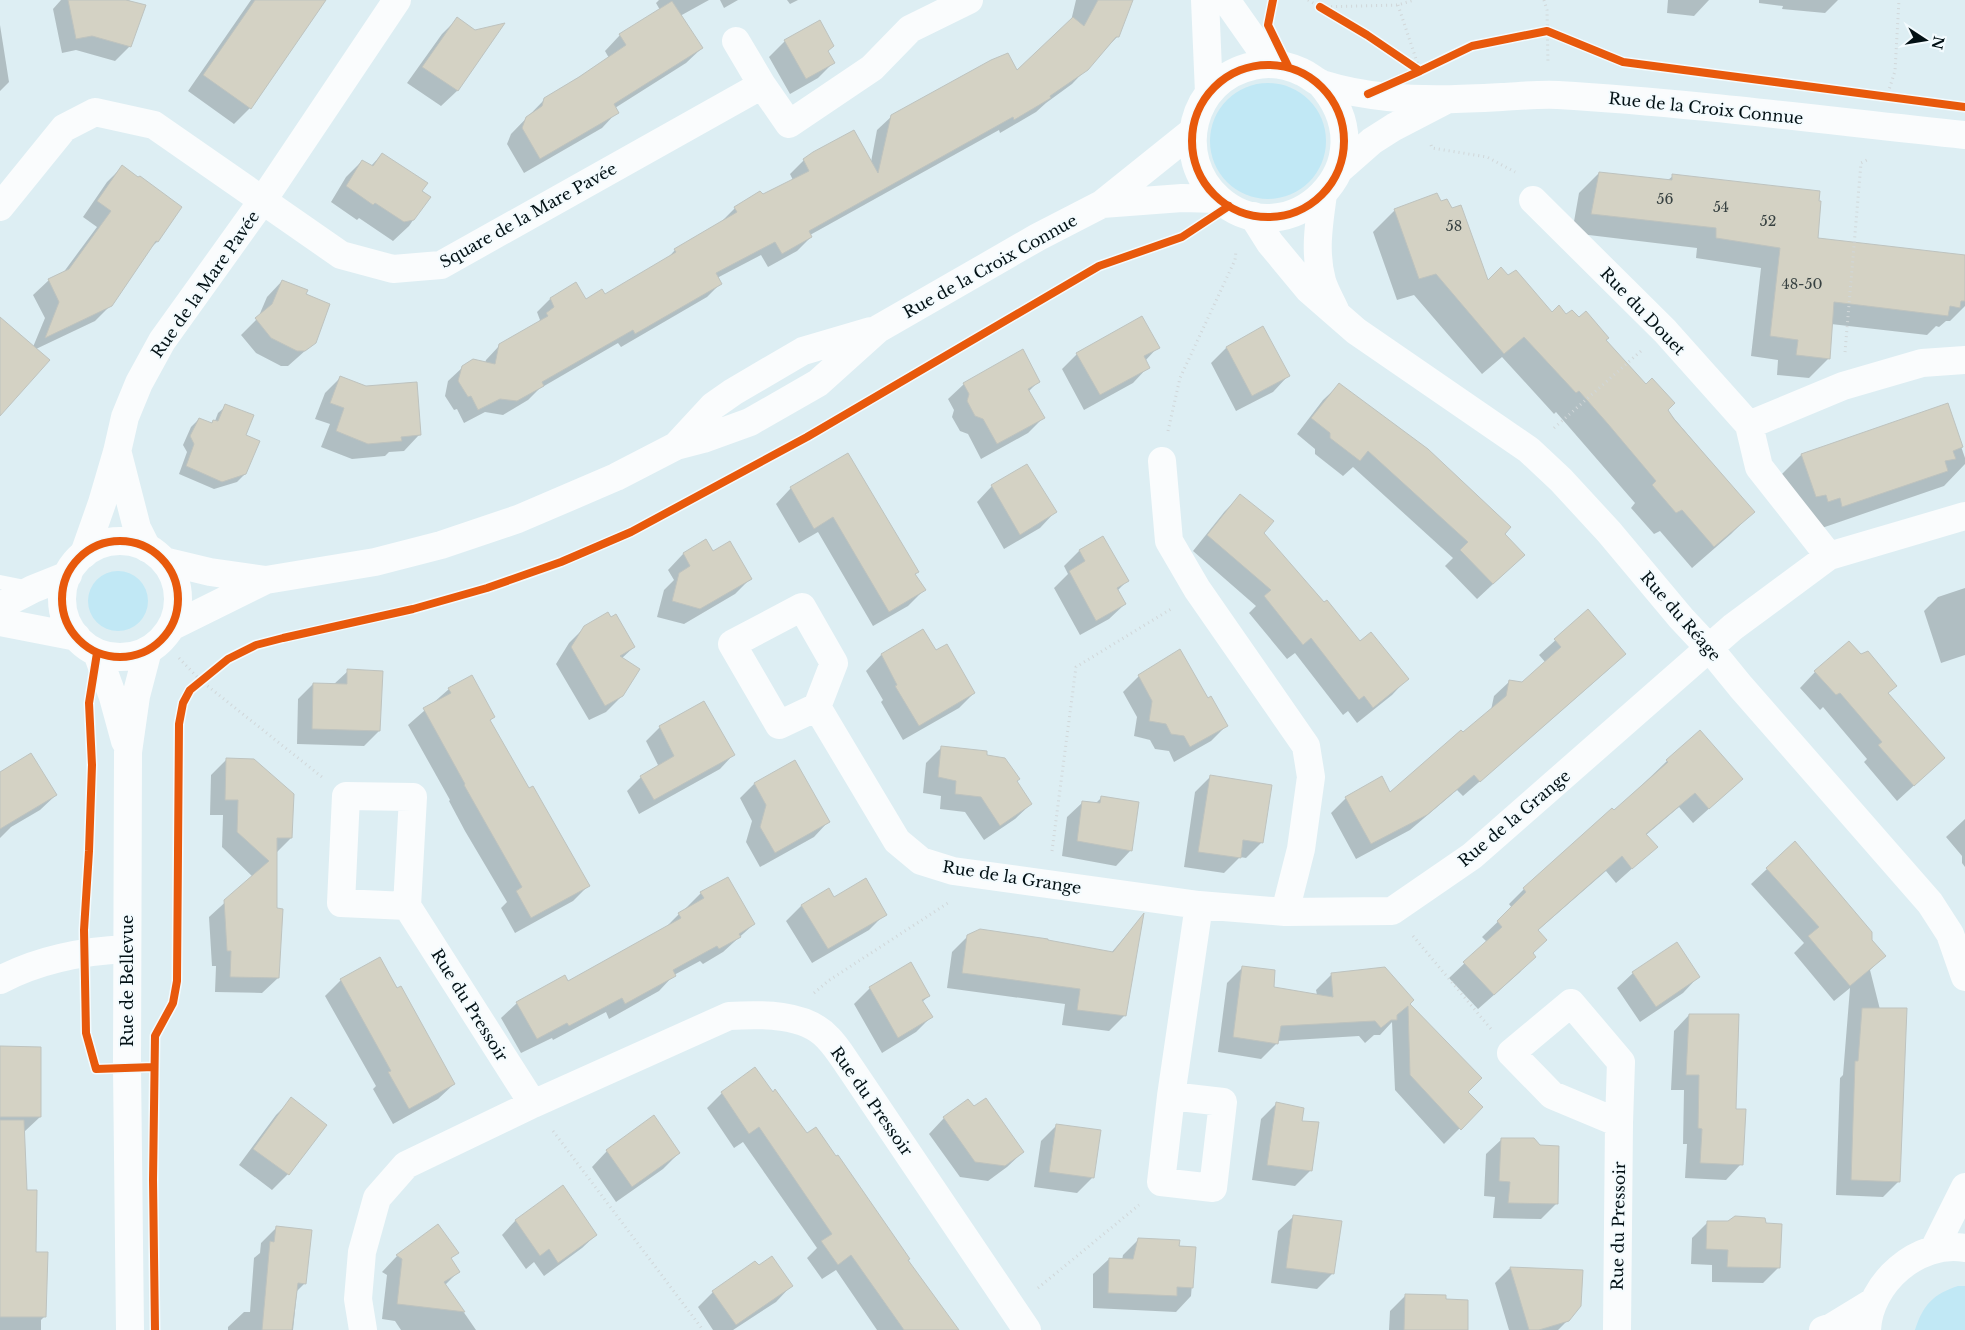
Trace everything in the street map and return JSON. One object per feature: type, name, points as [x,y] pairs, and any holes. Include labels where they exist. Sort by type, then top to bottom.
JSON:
[{"type":"street","name":"Rue de la Mare Pavée","points":[[76,565],[102,503],[125,417],[139,383],[162,341],[263,200],[397,0]]},
{"type":"street","points":[[736,41],[788,124],[872,68],[910,29],[969,0]]},
{"type":"street","points":[[1205,0],[1209,92]]},
{"type":"street","points":[[1226,0],[1271,64]]},
{"type":"street","points":[[1271,64],[1288,66],[1305,73],[1320,83],[1338,109],[1345,139],[1344,155],[1339,170],[1323,194],[1298,212],[1268,217],[1238,209],[1206,185],[1197,168],[1192,150],[1193,130],[1198,110],[1209,92],[1221,80],[1237,71],[1253,66],[1271,64]]},
{"type":"street","name":"Rue de la Croix Connue","points":[[1320,83],[1390,97],[1447,100],[1548,94],[1644,100],[1965,135]]},
{"type":"street","name":"Square de la Mare Pavée","points":[[263,200],[341,255],[393,269],[442,265],[762,85]]},
{"type":"street","name":"Rue de la Croix Connue","points":[[1339,170],[1372,141],[1394,126],[1447,100]]},
{"type":"street","name":"Rue de la Mare Pavée","points":[[0,207],[64,128],[95,112],[154,125],[263,200]]},
{"type":"street","name":"Rue de la Croix Connue","points":[[156,554],[210,572],[266,580],[375,562],[441,545],[518,519],[616,477],[676,446],[713,406],[733,392],[803,351],[878,329],[1038,237],[1102,204],[1193,130]]},
{"type":"street","name":"Rue du Réage","points":[[1323,194],[1318,231],[1319,257],[1322,281],[1336,314]]},
{"type":"street","name":"Rue de la Croix Connue","points":[[1102,204],[1182,198],[1238,209]]},
{"type":"street","name":"Rue du Douet","points":[[1533,200],[1665,331],[1749,425],[1759,467],[1829,556]]},
{"type":"street","name":"Rue du Réage","points":[[1238,209],[1270,243],[1309,290],[1336,314],[1374,344],[1441,388],[1529,450],[1573,493],[1681,618],[1710,648],[1741,687],[1930,903],[1950,934],[1965,978]]},
{"type":"street","points":[[1749,425],[1843,386],[1922,363],[1965,360]]},
{"type":"street","name":"Rue de la Mare Pavée","points":[[117,452],[135,520],[156,554]]},
{"type":"street","points":[[1162,461],[1169,541],[1197,589],[1306,746],[1311,777],[1301,849],[1285,912]]},
{"type":"street","points":[[1710,648],[1733,627],[1829,556],[1965,516]]},
{"type":"street","points":[[0,606],[76,565],[98,546],[114,542],[131,542],[156,554],[174,576],[178,593],[177,610],[160,639],[136,655],[123,657],[87,645],[0,622]]},
{"type":"street","points":[[76,565],[63,591],[63,608],[67,623],[87,645]]},
{"type":"street","name":"Rue de la Croix Connue","points":[[160,639],[266,580]]},
{"type":"street","name":"Rue de Bellevue","points":[[130,1330],[127,949],[128,752],[136,696],[160,639]]},
{"type":"street","name":"Rue de Bellevue","points":[[87,645],[114,698],[128,752]]},
{"type":"street","name":"Rue de la Grange","points":[[817,707],[897,841],[921,861],[953,871],[1199,905],[1285,912],[1392,910],[1472,856],[1710,648]]},
{"type":"street","points":[[346,796],[414,797],[408,906],[342,903],[346,796]]},
{"type":"street","points":[[1171,1096],[1223,1102],[1213,1188],[1161,1182],[1171,1096],[1199,905]]},
{"type":"street","name":"Rue du Pressoir","points":[[408,906],[533,1104]]},
{"type":"street","points":[[0,980],[43,962],[70,955],[84,952],[127,949]]},
{"type":"street","name":"Rue du Pressoir","points":[[1511,1053],[1571,1003],[1621,1062],[1617,1330]]},
{"type":"street","name":"Rue du Pressoir","points":[[363,1330],[358,1299],[362,1252],[377,1198],[406,1165],[533,1104],[729,1016],[758,1014],[785,1017],[809,1025],[827,1036],[1020,1319]]},
{"type":"street","points":[[1511,1053],[1552,1094],[1619,1123]]},
{"type":"street","points":[[1934,1250],[1965,1186]]},
{"type":"street","points":[[1867,1330],[1873,1302],[1887,1279],[1908,1260],[1934,1250],[1958,1246],[1965,1248]]},
{"type":"street","points":[[1823,1330],[1832,1327],[1873,1302]]},
{"type":"lane","points":[[0,582],[33,589]]},
{"type":"path","points":[[1308,0],[1336,17]]},
{"type":"path","points":[[1320,7],[1398,5],[1414,0]]},
{"type":"path","points":[[1544,0],[1547,10],[1548,31],[1548,94]]},
{"type":"path","points":[[1887,97],[1896,71],[1899,0]]},
{"type":"path","points":[[1538,32],[1548,31],[1556,34]]},
{"type":"path","points":[[1405,60],[1420,71]]},
{"type":"path","points":[[1368,94],[1428,66]]},
{"type":"path","points":[[1878,95],[1897,98]]},
{"type":"path","points":[[1843,386],[1861,163],[1870,158]]},
{"type":"path","points":[[1162,461],[1180,378],[1235,260],[1238,209]]},
{"type":"path","points":[[1529,450],[1665,331]]},
{"type":"path","points":[[1050,884],[1052,849],[1076,667],[1170,609],[1197,589]]},
{"type":"path","points":[[160,639],[198,682],[346,796]]},
{"type":"path","points":[[198,682],[207,675]]},
{"type":"path","points":[[785,1017],[828,981],[949,903],[953,871]]},
{"type":"path","points":[[1392,910],[1511,1053]]},
{"type":"path","points":[[533,1104],[704,1330]]},
{"type":"path","points":[[1020,1319],[1161,1182]]},
{"type":"shaded area","points":[[1268,83],[1290,87],[1309,100],[1322,119],[1326,141],[1322,163],[1309,182],[1290,195],[1268,199],[1246,195],[1227,182],[1214,163],[1210,141],[1214,119],[1227,100],[1246,87]]},
{"type":"shaded area","points":[[112,571],[124,571],[140,579],[146,589],[148,601],[146,613],[140,623],[124,631],[112,631],[96,623],[88,607],[88,595],[96,579]]},
{"type":"shaded area","points":[[1965,1286],[1965,1330],[1915,1330],[1918,1321],[1930,1302],[1949,1289]]},
{"type":"building","points":[[68,0],[126,0],[146,5],[131,47],[92,36],[76,39]]},
{"type":"building","points":[[255,0],[326,0],[251,109],[203,75]]},
{"type":"building","points":[[1098,0],[1133,0],[1119,37],[1116,37],[1088,70],[1050,96],[1051,98],[1014,120],[1013,117],[809,231],[812,237],[782,254],[775,242],[716,273],[722,284],[635,334],[633,330],[542,382],[544,386],[517,401],[500,399],[478,410],[471,396],[468,397],[458,381],[462,366],[473,359],[495,364],[499,344],[548,316],[546,313],[554,307],[550,298],[576,282],[586,299],[602,289],[605,294],[676,252],[674,249],[737,212],[734,207],[760,191],[763,194],[809,171],[803,159],[854,130],[878,173],[891,115],[991,60],[1008,53],[1017,70],[1073,17],[1084,26]]},
{"type":"building","points":[[672,1],[703,48],[614,104],[619,113],[540,159],[522,128],[526,117],[542,106],[544,98],[626,45],[619,34]]},
{"type":"building","points":[[457,17],[475,30],[505,23],[458,91],[422,67]]},
{"type":"building","points":[[820,20],[834,46],[828,51],[835,63],[806,79],[784,40]]},
{"type":"building","points":[[382,153],[428,183],[422,191],[431,197],[414,220],[404,222],[375,203],[373,205],[346,186],[362,160],[373,166]]},
{"type":"building","points":[[122,165],[182,207],[158,242],[156,241],[112,306],[45,338],[59,302],[48,279],[69,269],[111,211],[97,201]]},
{"type":"building","points":[[1599,172],[1672,180],[1672,174],[1820,191],[1818,238],[1965,255],[1965,301],[1961,301],[1960,308],[1950,306],[1948,316],[1834,302],[1830,359],[1796,355],[1798,340],[1770,336],[1780,248],[1716,238],[1716,228],[1591,214]]},
{"type":"building","points":[[1437,193],[1441,201],[1447,199],[1452,208],[1461,205],[1488,280],[1501,267],[1508,275],[1516,270],[1552,312],[1559,305],[1566,314],[1572,310],[1579,317],[1586,311],[1609,338],[1606,340],[1646,384],[1652,378],[1675,403],[1668,410],[1674,419],[1755,512],[1714,547],[1682,510],[1676,513],[1652,485],[1656,481],[1608,424],[1579,391],[1576,393],[1524,337],[1504,354],[1436,274],[1419,279],[1394,209]]},
{"type":"building","points":[[282,280],[308,290],[306,294],[330,304],[316,343],[305,351],[297,351],[271,338],[255,318],[272,304]]},
{"type":"building","points":[[1142,316],[1160,348],[1144,356],[1150,368],[1100,395],[1076,353]]},
{"type":"building","points":[[0,317],[50,360],[0,416]]},
{"type":"building","points":[[1263,326],[1290,376],[1252,396],[1226,347]]},
{"type":"building","points":[[1023,349],[1040,382],[1028,389],[1045,418],[997,444],[983,419],[975,416],[967,401],[969,394],[963,383]]},
{"type":"building","points":[[340,376],[366,386],[417,382],[421,435],[401,437],[402,441],[368,444],[336,431],[344,408],[330,403]]},
{"type":"building","points":[[1339,383],[1428,449],[1511,527],[1505,534],[1525,555],[1493,584],[1460,550],[1468,542],[1368,451],[1360,461],[1330,438],[1330,433],[1311,418]]},
{"type":"building","points":[[1948,403],[1963,447],[1953,451],[1956,459],[1945,461],[1948,471],[1842,507],[1840,498],[1828,502],[1826,495],[1816,497],[1801,454]]},
{"type":"building","points":[[225,404],[254,415],[246,435],[260,441],[246,474],[222,482],[186,466],[194,444],[190,436],[199,418],[212,423],[213,420],[218,421]]},
{"type":"building","points":[[848,453],[919,572],[915,574],[926,590],[889,612],[833,517],[814,529],[790,487]]},
{"type":"building","points":[[1027,464],[1057,512],[1020,535],[991,485]]},
{"type":"building","points":[[1240,494],[1274,521],[1264,533],[1324,602],[1327,600],[1360,641],[1371,632],[1409,679],[1373,708],[1364,696],[1359,700],[1311,638],[1303,645],[1264,596],[1271,590],[1207,535]]},
{"type":"building","points":[[1103,536],[1129,581],[1117,588],[1126,604],[1096,621],[1069,571],[1085,561],[1079,550]]},
{"type":"building","points":[[706,539],[713,551],[730,541],[752,579],[700,609],[672,601],[679,573],[690,566],[683,553]]},
{"type":"building","points":[[1588,609],[1626,654],[1480,782],[1474,775],[1427,815],[1371,844],[1345,797],[1382,776],[1390,792],[1461,730],[1463,732],[1506,696],[1509,680],[1522,682],[1561,647],[1554,639]]},
{"type":"building","points":[[608,612],[611,617],[616,614],[635,647],[620,656],[640,669],[623,696],[605,706],[571,647],[584,626]]},
{"type":"building","points":[[923,629],[936,650],[947,644],[975,693],[919,726],[895,686],[897,685],[881,654]]},
{"type":"building","points":[[1849,641],[1861,654],[1868,651],[1897,686],[1888,693],[1945,758],[1914,786],[1878,745],[1882,742],[1840,693],[1836,695],[1814,671]]},
{"type":"building","points":[[1180,649],[1208,698],[1211,696],[1228,726],[1190,747],[1184,736],[1171,734],[1166,724],[1149,721],[1152,701],[1138,675]]},
{"type":"building","points":[[347,669],[383,671],[380,731],[312,729],[313,683],[347,684]]},
{"type":"building","points":[[472,675],[495,717],[490,720],[529,788],[533,786],[590,886],[531,918],[516,891],[522,887],[423,708],[451,693],[448,688]]},
{"type":"building","points":[[704,701],[735,755],[654,800],[640,776],[674,756],[659,726]]},
{"type":"building","points":[[1700,730],[1743,779],[1709,809],[1695,793],[1646,834],[1658,847],[1632,869],[1622,856],[1538,930],[1547,940],[1533,953],[1536,957],[1494,995],[1463,962],[1502,927],[1497,921],[1526,892],[1523,888],[1612,808],[1614,810],[1668,762],[1666,760]]},
{"type":"building","points":[[941,746],[987,751],[987,755],[1005,758],[1020,779],[1017,781],[1032,804],[1000,826],[981,797],[955,794],[956,781],[938,777]]},
{"type":"building","points":[[31,753],[57,795],[0,829],[0,772]]},
{"type":"building","points":[[226,758],[254,759],[294,794],[292,838],[277,838],[277,908],[283,909],[279,978],[230,977],[231,951],[227,951],[224,900],[269,861],[237,832],[238,800],[225,800]]},
{"type":"building","points":[[795,760],[830,822],[775,853],[760,827],[766,805],[754,783]]},
{"type":"building","points":[[1210,775],[1272,785],[1263,843],[1243,840],[1241,858],[1198,852]]},
{"type":"building","points":[[1101,796],[1139,802],[1132,851],[1077,841],[1082,801],[1100,803]]},
{"type":"building","points":[[1795,841],[1872,932],[1872,940],[1886,956],[1850,986],[1808,936],[1819,927],[1766,868]]},
{"type":"building","points":[[728,877],[755,924],[739,934],[741,937],[719,949],[717,946],[673,970],[676,976],[625,1004],[622,998],[569,1026],[567,1023],[537,1039],[516,1002],[565,975],[568,981],[681,918],[678,913],[704,898],[700,892]]},
{"type":"building","points":[[866,878],[887,915],[828,949],[801,905],[829,888],[834,897]]},
{"type":"building","points":[[1144,913],[1126,1016],[1077,1010],[1080,989],[962,973],[967,935],[980,929],[1048,939],[1113,952]]},
{"type":"building","points":[[1677,942],[1700,977],[1656,1007],[1632,972]]},
{"type":"building","points":[[380,957],[397,988],[401,986],[455,1084],[409,1109],[388,1072],[391,1071],[340,979]]},
{"type":"building","points":[[911,962],[930,996],[922,1000],[933,1017],[898,1038],[869,987]]},
{"type":"building","points":[[1242,966],[1275,970],[1274,987],[1333,997],[1331,973],[1385,967],[1414,1000],[1410,1004],[1482,1078],[1468,1092],[1483,1107],[1461,1130],[1410,1075],[1408,1006],[1397,1015],[1397,1020],[1391,1020],[1381,1028],[1375,1021],[1281,1026],[1278,1044],[1233,1037]]},
{"type":"building","points":[[1862,1008],[1907,1008],[1900,1182],[1851,1180],[1855,1061],[1858,1061]]},
{"type":"building","points":[[1689,1014],[1739,1014],[1736,1109],[1746,1109],[1743,1165],[1700,1163],[1702,1129],[1698,1128],[1699,1075],[1686,1075]]},
{"type":"building","points":[[0,1046],[41,1047],[41,1117],[0,1117]]},
{"type":"building","points":[[755,1067],[773,1092],[775,1089],[807,1133],[816,1127],[836,1156],[838,1155],[910,1259],[908,1260],[959,1330],[904,1330],[851,1255],[838,1265],[821,1241],[832,1234],[759,1127],[749,1134],[721,1092]]},
{"type":"building","points":[[291,1097],[327,1125],[289,1175],[253,1149]]},
{"type":"building","points":[[986,1098],[1024,1152],[1005,1166],[975,1162],[943,1117],[968,1099],[974,1106]]},
{"type":"building","points":[[1276,1102],[1304,1108],[1302,1121],[1319,1122],[1312,1171],[1267,1165]]},
{"type":"building","points":[[654,1115],[680,1153],[632,1187],[606,1150]]},
{"type":"building","points":[[0,1120],[24,1120],[27,1190],[37,1190],[36,1252],[48,1252],[46,1317],[0,1317]]},
{"type":"building","points":[[1056,1124],[1101,1130],[1094,1178],[1049,1172]]},
{"type":"building","points":[[1501,1138],[1534,1138],[1540,1145],[1559,1146],[1558,1204],[1508,1203],[1510,1182],[1499,1181]]},
{"type":"building","points":[[563,1185],[597,1235],[558,1263],[549,1249],[540,1256],[515,1220]]},
{"type":"building","points":[[1293,1215],[1342,1221],[1334,1274],[1286,1268]]},
{"type":"building","points":[[1735,1216],[1765,1218],[1766,1223],[1782,1224],[1780,1268],[1727,1267],[1728,1250],[1706,1249],[1707,1221],[1728,1221]]},
{"type":"building","points":[[438,1224],[459,1253],[451,1258],[460,1272],[444,1282],[465,1312],[397,1304],[402,1259],[396,1255]]},
{"type":"building","points":[[276,1226],[312,1230],[306,1284],[298,1283],[292,1330],[262,1330],[270,1241],[274,1242]]},
{"type":"building","points":[[1138,1238],[1180,1240],[1179,1246],[1196,1247],[1193,1288],[1177,1287],[1177,1296],[1108,1293],[1109,1258],[1133,1259]]},
{"type":"building","points":[[772,1256],[793,1286],[736,1325],[712,1291],[755,1261],[759,1265]]},
{"type":"building","points":[[1510,1267],[1583,1270],[1581,1306],[1569,1321],[1539,1330],[1529,1330]]},
{"type":"building","points":[[1405,1294],[1446,1295],[1446,1299],[1468,1300],[1468,1330],[1404,1330]]},
{"type":"cycle path","points":[[1273,0],[1268,25],[1288,66]]},
{"type":"cycle path","points":[[1320,7],[1367,35],[1420,71],[1368,94]]},
{"type":"cycle path","points":[[1420,71],[1472,46],[1547,31],[1623,62],[1965,107]]},
{"type":"cycle path","points":[[1268,65],[1283,66],[1297,71],[1322,87],[1338,112],[1343,126],[1344,141],[1343,156],[1338,170],[1322,195],[1297,211],[1283,216],[1268,217],[1253,216],[1239,211],[1214,195],[1198,170],[1193,156],[1192,141],[1193,126],[1198,112],[1214,87],[1239,71],[1253,66],[1268,65]]},
{"type":"cycle path","points":[[155,1330],[153,1180],[155,1036],[173,1003],[177,981],[179,724],[183,703],[190,690],[228,659],[256,645],[413,609],[487,588],[561,562],[631,532],[807,437],[1099,266],[1182,237],[1229,206]]},
{"type":"cycle path","points":[[120,541],[142,546],[161,558],[173,577],[178,599],[173,621],[161,640],[142,652],[120,657],[98,652],[79,640],[67,621],[62,599],[67,577],[79,558],[98,546],[120,541]]},
{"type":"cycle path","points":[[97,653],[89,703],[92,765],[84,930],[86,1033],[96,1069],[154,1067]]}]
